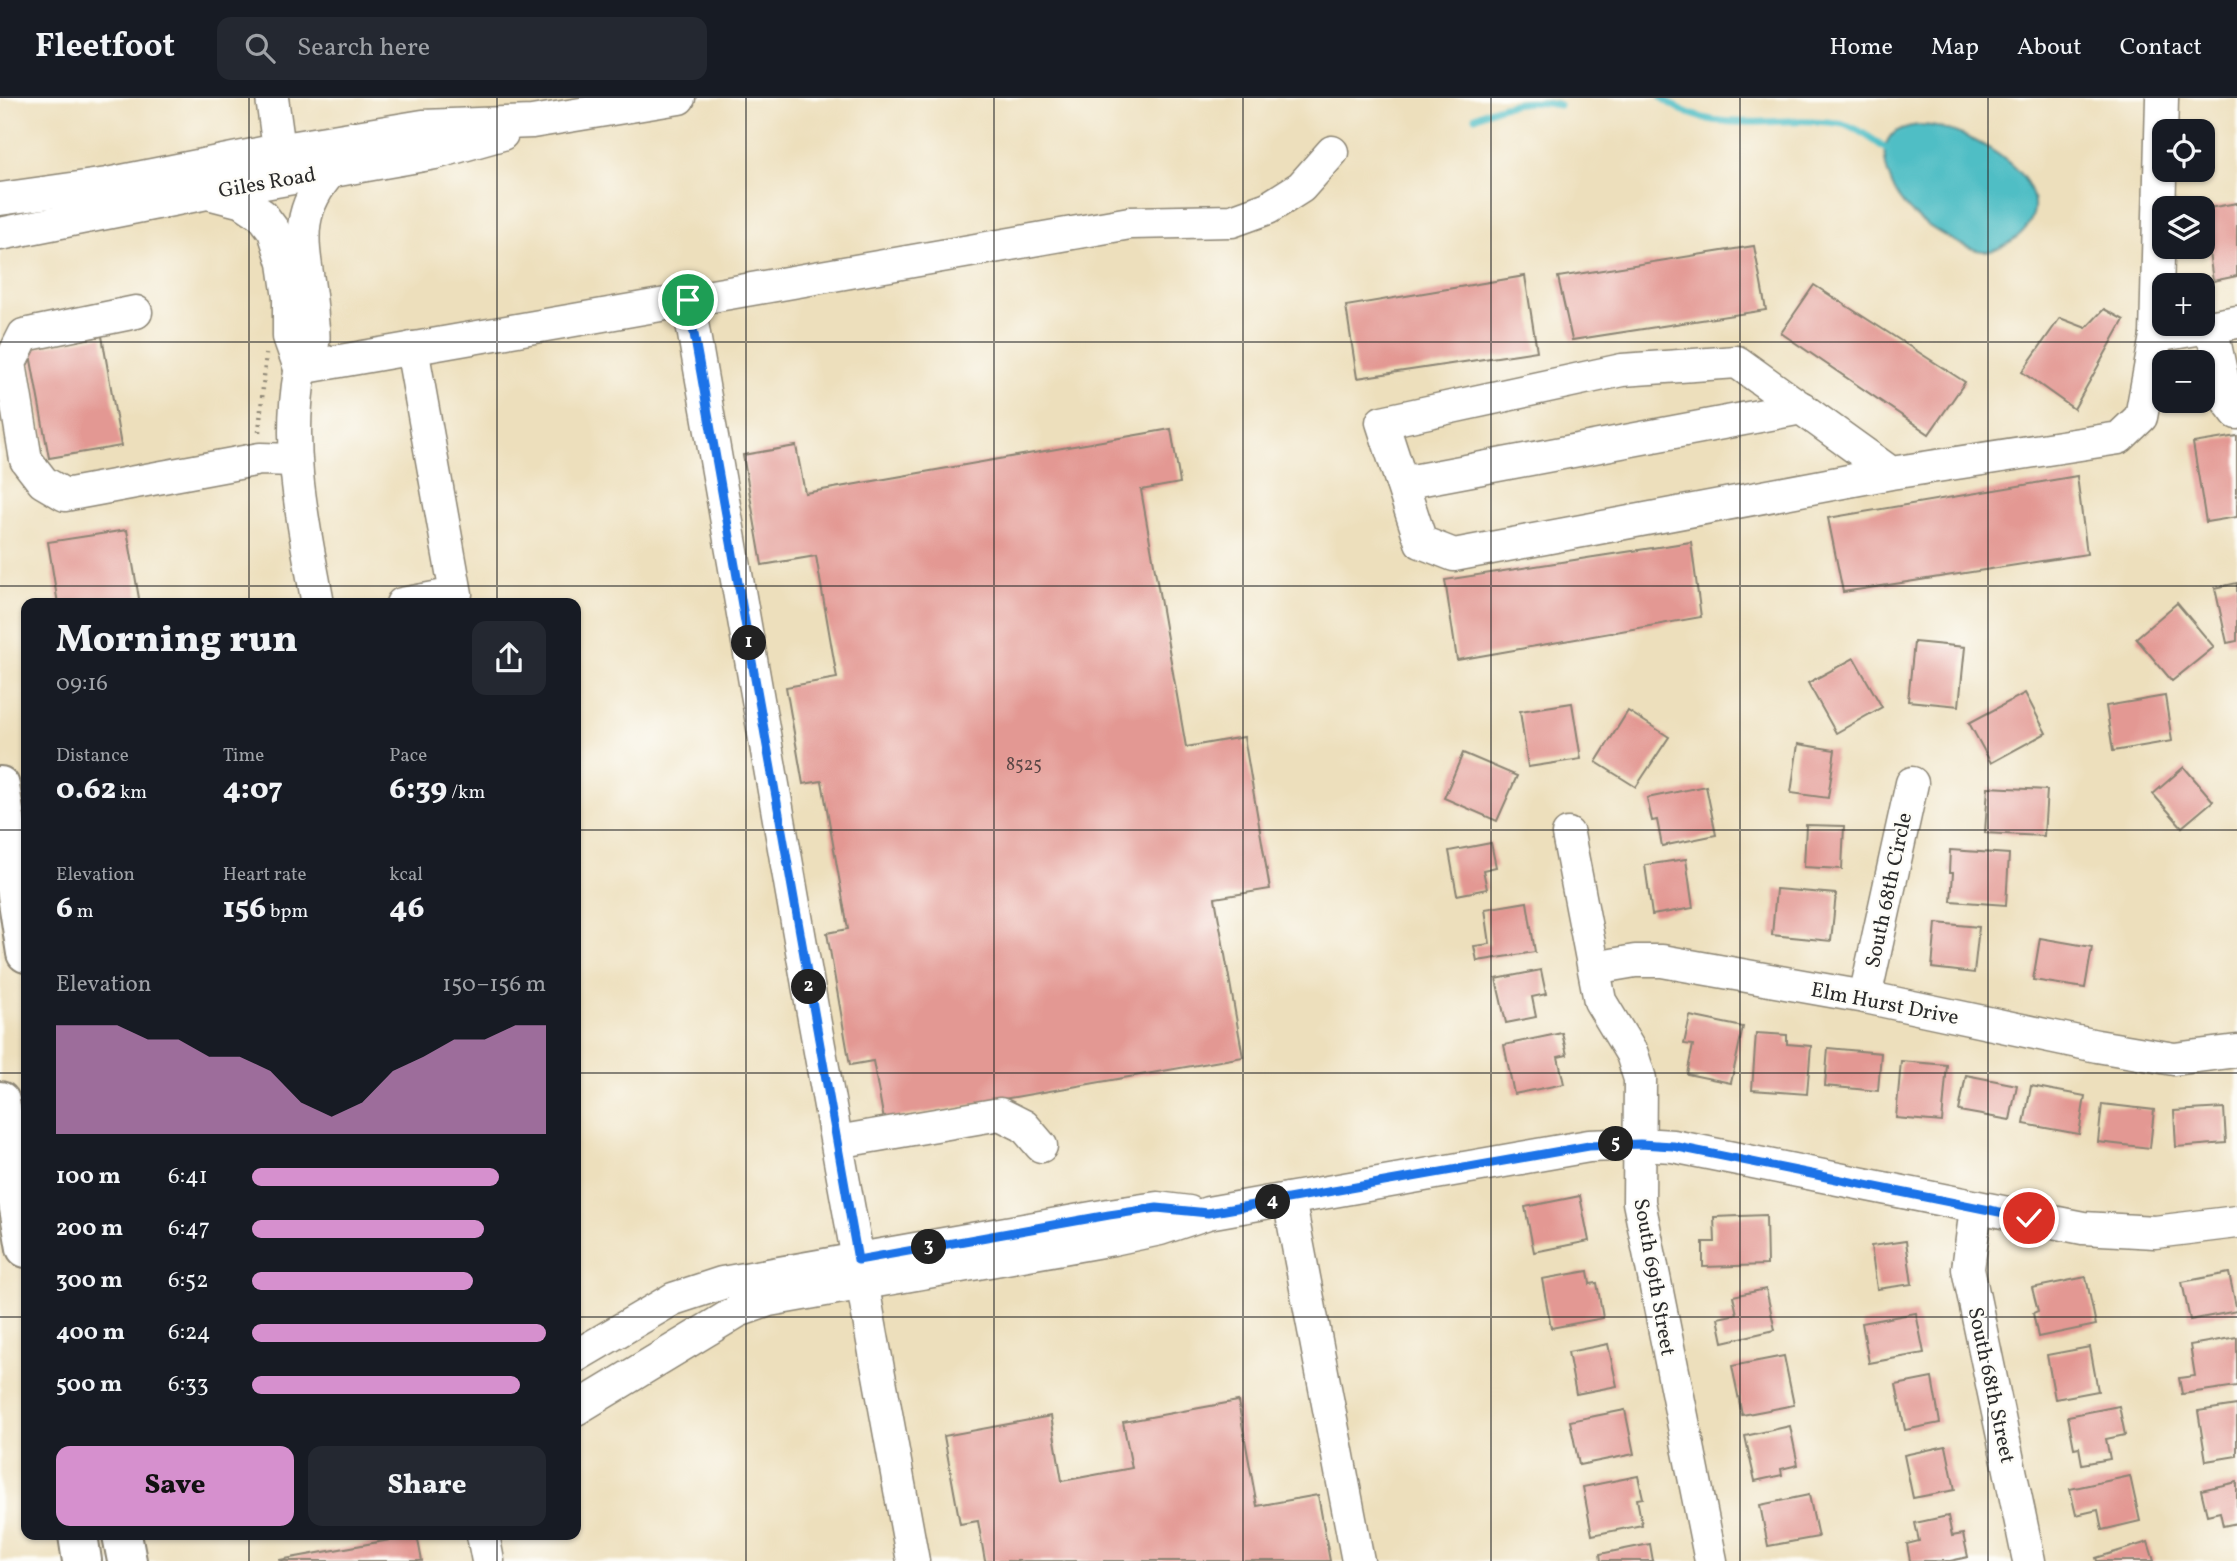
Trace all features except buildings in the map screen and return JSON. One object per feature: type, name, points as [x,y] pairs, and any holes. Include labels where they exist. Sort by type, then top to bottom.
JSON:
[{"type":"main road","points":[[0,786],[21,921]]},
{"type":"main road","points":[[0,1101],[21,1220]]},
{"type":"main road","points":[[79,1540],[82,1561]]},
{"type":"main road","points":[[123,1540],[127,1561]]},
{"type":"street","points":[[272,98],[281,165]]},
{"type":"street","name":"Giles Road","points":[[0,234],[207,192],[281,165],[423,126],[532,121],[678,98]]},
{"type":"street","points":[[2158,273],[2162,98]]},
{"type":"street","name":"Giles Road","points":[[0,199],[281,165],[331,171],[435,153],[495,138],[532,121]]},
{"type":"street","points":[[300,368],[1129,223],[1232,221],[1268,208],[1301,187],[1332,152]]},
{"type":"street","points":[[317,598],[298,492],[295,460],[296,402],[300,368],[313,344],[311,293],[302,236],[307,210],[315,189],[331,171]]},
{"type":"street","points":[[207,192],[243,202],[262,215],[274,231],[284,263],[289,298],[289,337],[300,368]]},
{"type":"street","points":[[688,300],[913,1561]]},
{"type":"street","points":[[136,312],[24,335],[10,363],[26,460],[44,482],[65,495],[260,459],[295,460]]},
{"type":"street","points":[[2224,324],[2227,400],[2237,413]]},
{"type":"street","points":[[1891,473],[1737,362],[1622,370],[1382,422],[1421,542],[1454,555],[1891,473],[2119,438],[2141,417],[2156,336]]},
{"type":"street","points":[[412,348],[456,594],[434,598]]},
{"type":"street","points":[[1402,483],[1802,408]]},
{"type":"street","name":"South 68th Circle","points":[[1865,997],[1912,783]]},
{"type":"street","name":"South 69th Street","points":[[1568,834],[1600,1001],[1637,1066],[1641,1093],[1639,1202],[1642,1225],[1711,1561]]},
{"type":"street","name":"Elm Hurst Drive","points":[[1594,968],[1635,961],[1662,961],[1865,997],[2097,1046],[2174,1059],[2237,1051]]},
{"type":"street","points":[[837,1142],[1000,1114],[1024,1126],[1041,1146]]},
{"type":"street","points":[[581,1406],[738,1311],[860,1272],[1144,1210],[1157,1208],[1208,1213],[1589,1146],[1673,1146],[1976,1208],[2095,1229],[2155,1232],[2237,1222]]},
{"type":"street","points":[[1289,1199],[1358,1561]]},
{"type":"street","name":"South 68th Street","points":[[1976,1208],[1968,1269],[2029,1561]]},
{"type":"street","points":[[581,1353],[673,1299],[722,1283],[860,1272]]},
{"type":"street","points":[[484,1540],[488,1561]]},
{"type":"water","points":[[1919,125],[1964,136],[1988,148],[2010,163],[2026,181],[2034,201],[2030,221],[2013,240],[1991,251],[1964,246],[1921,220],[1905,206],[1888,173],[1885,163],[1886,144],[1896,132]]},
{"type":"waterway","points":[[1662,98],[1680,109],[1716,121],[1812,121],[1845,125],[1886,149]]},
{"type":"waterway","points":[[1475,117],[1496,108],[1516,104],[1537,102],[1559,105]]},
{"type":"route","points":[[688,300],[858,1260],[1157,1208],[1208,1213],[1613,1144],[1673,1146],[2029,1218]]}]
